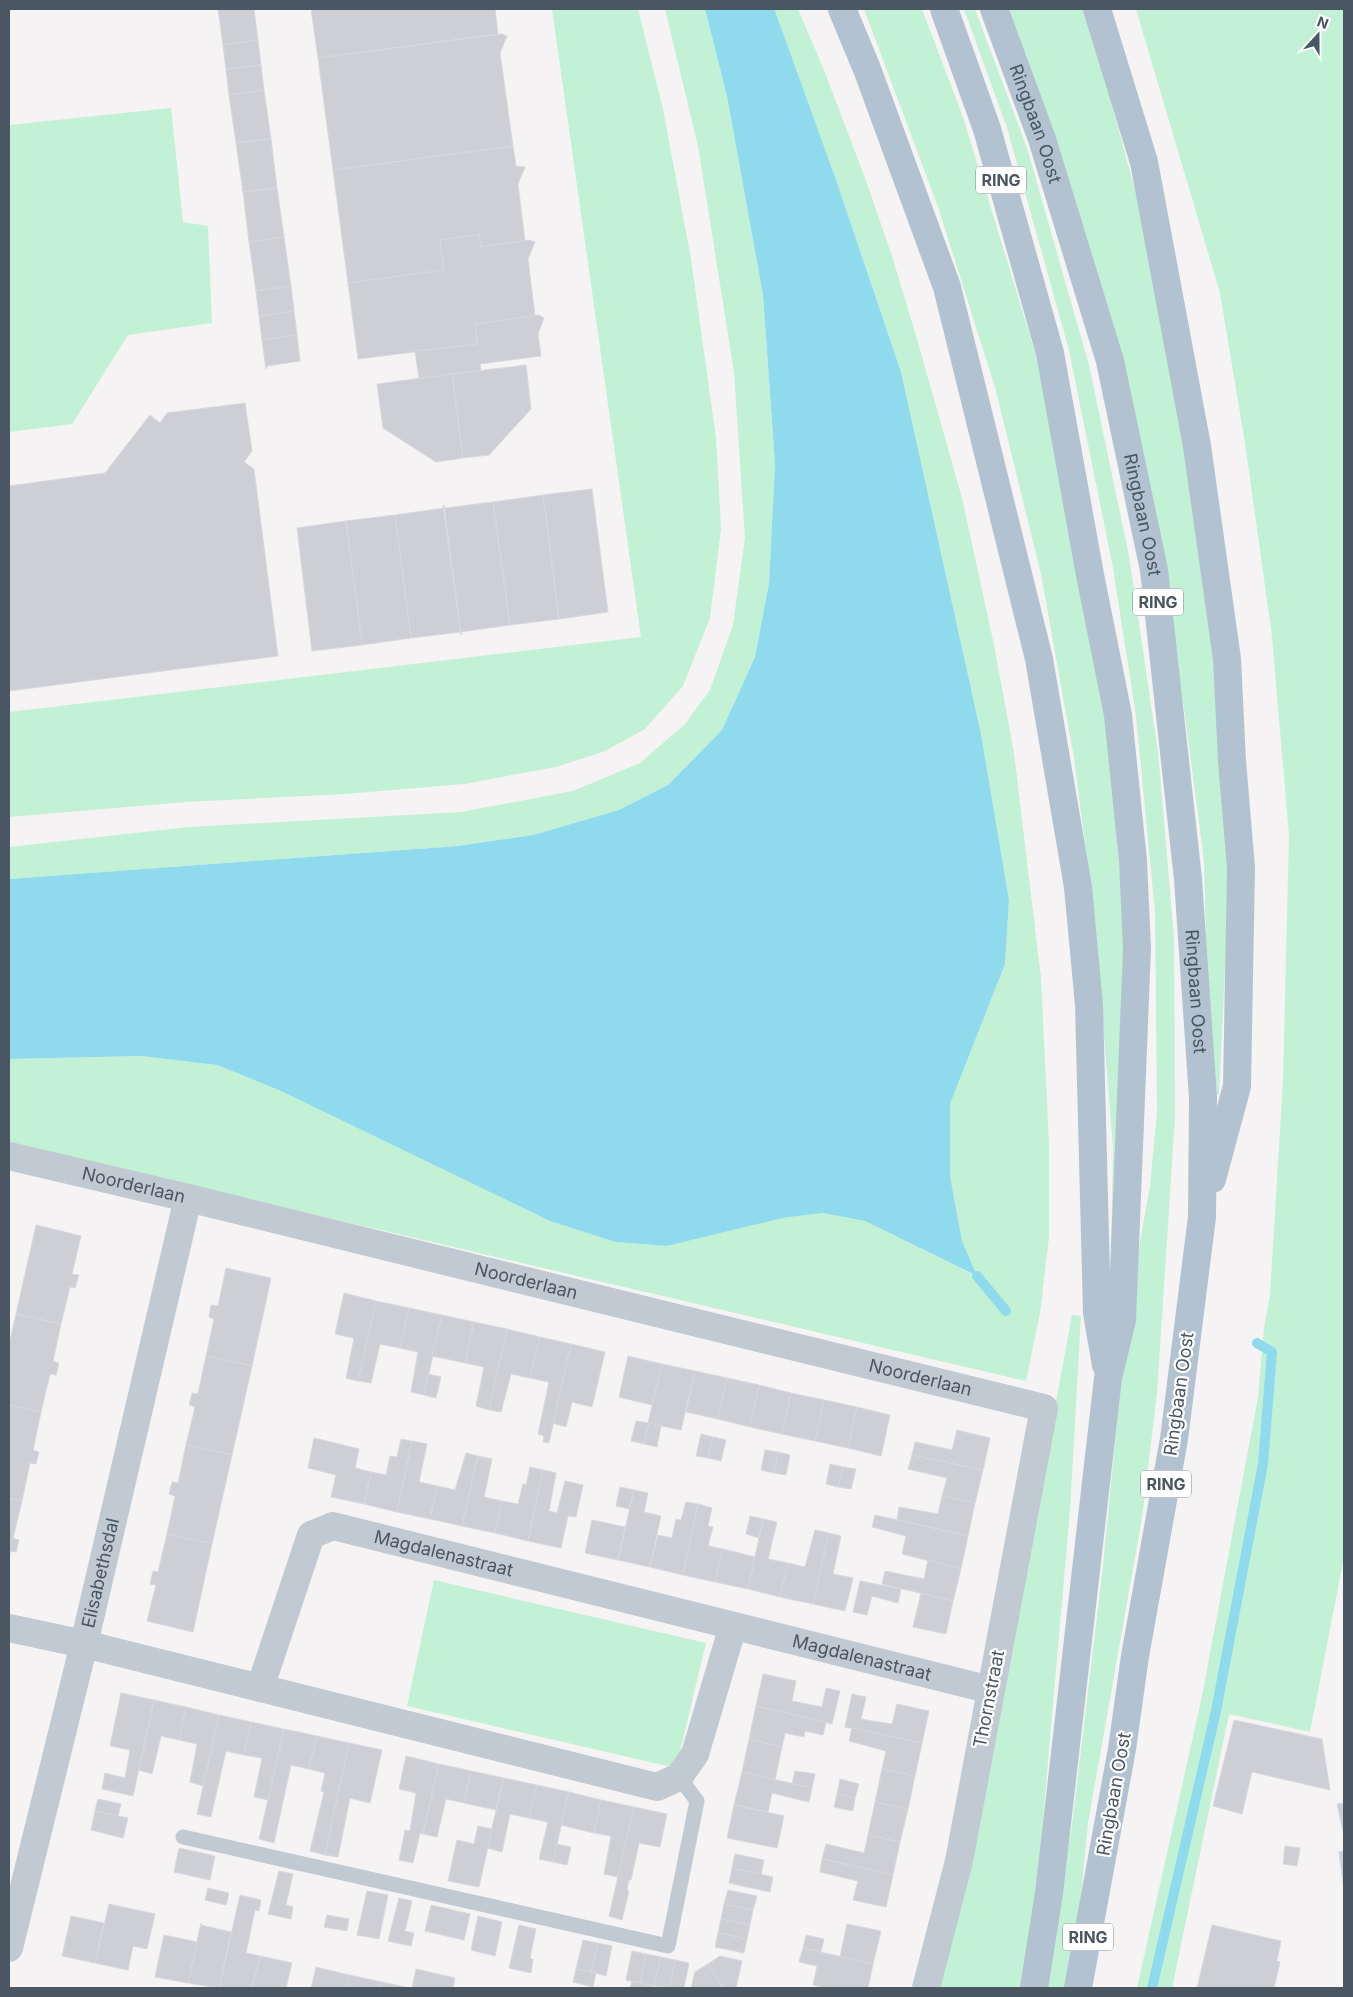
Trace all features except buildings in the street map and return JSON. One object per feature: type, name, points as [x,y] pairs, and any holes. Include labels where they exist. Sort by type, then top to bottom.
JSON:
[{"type":"main road","points":[[842,9],[867,69],[947,287],[1039,659],[1078,887],[1089,1005],[1097,1313],[1108,1378]]},
{"type":"main road","name":"RING","points":[[944,9],[987,129],[1050,353],[1090,575],[1118,715],[1133,861],[1137,949],[1122,1320],[1108,1378],[1049,1894],[1034,1988]]},
{"type":"main road","name":"Ringbaan Oost","points":[[994,9],[1042,139],[1110,361],[1154,570],[1189,899],[1203,1098],[1202,1217],[1174,1439],[1135,1656],[1122,1749],[1078,1988]]},
{"type":"main road","points":[[1097,9],[1144,162],[1197,446],[1227,659],[1232,761],[1241,868],[1237,1086],[1202,1217]]},
{"type":"street","name":"Noorderlaan","points":[[9,1156],[188,1198],[1044,1408]]},
{"type":"street","name":"Elisabethsdal","points":[[9,1948],[84,1644],[188,1198]]},
{"type":"street","name":"Thornstraat","points":[[926,1988],[959,1861],[1044,1408]]},
{"type":"street","name":"Magdalenastraat","points":[[260,1688],[311,1536],[333,1526],[991,1690]]},
{"type":"street","points":[[9,1628],[84,1644],[657,1787],[679,1777],[695,1754],[733,1626]]},
{"type":"lane","points":[[182,1837],[668,1946],[697,1801],[679,1777]]},
{"type":"green space","points":[[552,9],[638,9],[663,109],[691,259],[716,438],[721,529],[710,618],[683,686],[645,729],[605,751],[556,767],[464,784],[345,794],[185,802],[9,817],[9,712],[641,637]]},
{"type":"green space","points":[[665,9],[705,9],[727,96],[763,295],[775,464],[769,583],[755,657],[722,730],[668,785],[619,810],[533,835],[458,846],[9,879],[9,847],[189,827],[461,812],[573,791],[640,763],[685,724],[710,690],[733,625],[745,538],[734,372],[698,146]]},
{"type":"green space","points":[[774,9],[798,9],[824,70],[892,256],[962,498],[994,645],[1014,753],[1041,978],[1049,1144],[1049,1237],[1040,1313],[1026,1381],[9,1143],[9,1059],[141,1056],[217,1065],[281,1091],[550,1221],[615,1242],[667,1246],[783,1218],[823,1213],[865,1221],[976,1276],[962,1241],[950,1176],[950,1104],[1005,964],[1009,900],[981,734],[901,372],[834,174]]},
{"type":"green space","points":[[864,9],[922,9],[963,117],[1042,375],[1107,717],[1123,913],[1125,1097],[1110,1318],[1113,1148],[1095,922],[1074,758],[1041,574],[995,387],[938,207]]},
{"type":"green space","points":[[964,9],[975,9],[1027,148],[1089,365],[1129,556],[1158,752],[1174,937],[1175,1117],[1157,1393],[1142,1518],[1088,1823],[1072,1988],[1046,1988],[1072,1825],[1103,1566],[1128,1308],[1150,1186],[1157,1112],[1155,912],[1136,716],[1113,568],[1069,350],[1007,128]]},
{"type":"green space","points":[[1006,9],[1086,9],[1136,194],[1181,400],[1212,601],[1230,864],[1219,1095],[1210,1093],[1204,861],[1184,708],[1138,460]]},
{"type":"green space","points":[[1136,9],[1344,9],[1344,1557],[1310,1732],[1229,1714],[1172,1988],[1137,1988],[1202,1696],[1258,1397],[1264,1328],[1270,1295],[1283,1081],[1289,836],[1272,636],[1245,443],[1220,293]]},
{"type":"green space","points":[[171,108],[183,222],[208,226],[212,323],[128,335],[72,424],[9,432],[9,125]]},
{"type":"green space","points":[[1072,1315],[1081,1316],[1070,1510],[1030,1968],[1026,1988],[937,1988],[990,1760]]},
{"type":"green space","points":[[434,1580],[706,1643],[676,1768],[407,1706]]},
{"type":"water","points":[[705,9],[774,9],[775,11],[834,174],[901,372],[981,734],[1009,900],[1005,964],[950,1104],[950,1176],[962,1241],[977,1276],[865,1221],[823,1213],[783,1218],[667,1246],[615,1242],[550,1221],[281,1091],[217,1065],[141,1056],[9,1059],[9,879],[458,846],[533,835],[619,810],[668,785],[722,730],[755,657],[769,583],[775,464],[763,295],[727,96]]},
{"type":"waterway","points":[[977,1276],[1006,1311]]},
{"type":"waterway","points":[[1152,1988],[1216,1711],[1263,1464],[1272,1352],[1257,1343]]}]
